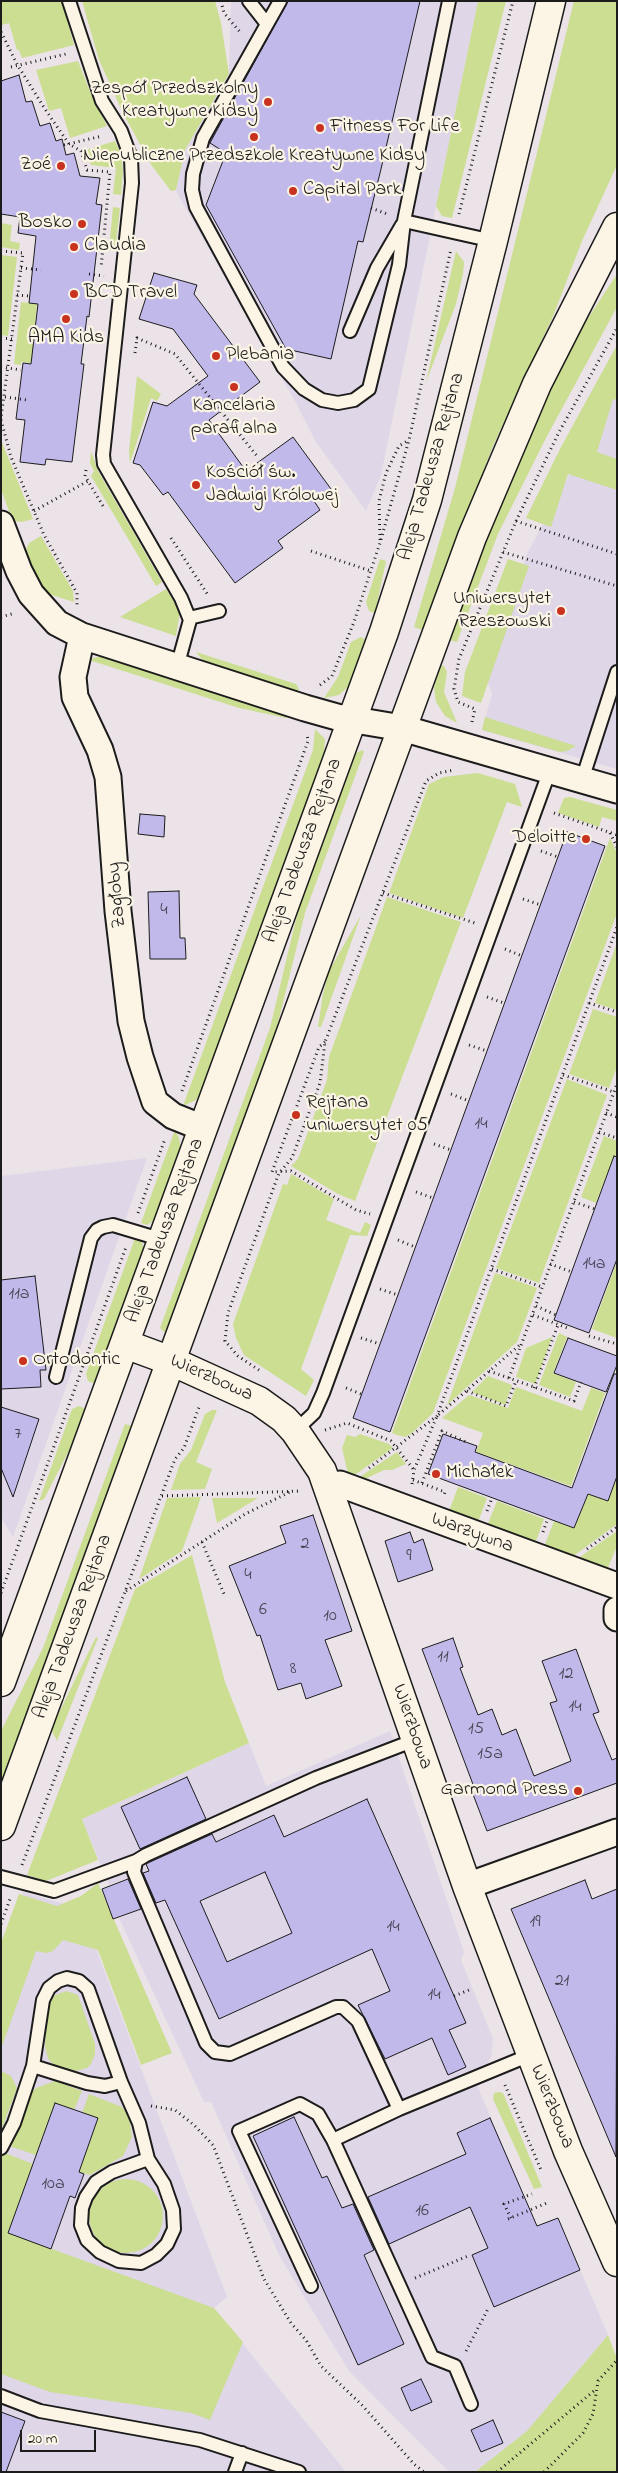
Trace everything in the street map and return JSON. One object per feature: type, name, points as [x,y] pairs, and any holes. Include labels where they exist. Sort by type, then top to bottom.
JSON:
[{"type":"main road","name":"Aleja Tadeusza Rejtana","points":[[1,1682],[352,720],[427,500],[493,241],[551,1]]},
{"type":"main road","name":"Aleja Tadeusza Rejtana","points":[[1,1826],[472,537],[536,384],[617,227]]},
{"type":"main road","name":"Wierzbowa","points":[[125,1344],[259,1401],[284,1419],[296,1431],[313,1456],[317,1489],[416,1740],[467,1886],[530,2055],[568,2150],[617,2262]]},
{"type":"street","points":[[1,524],[18,571],[31,594],[56,623],[82,636],[305,708],[352,720],[402,728],[617,790]]},
{"type":"street","name":"Zagłoby","points":[[82,636],[73,677],[75,697],[100,750],[108,777],[118,911],[131,1021],[140,1057],[155,1102],[174,1116],[203,1128]]},
{"type":"street","name":"Warzywna","points":[[317,1489],[340,1484],[617,1586]]},
{"type":"street","points":[[617,1610],[617,1618]]},
{"type":"street","points":[[467,1886],[617,1832]]},
{"type":"lane","points":[[69,1],[102,101],[121,131],[131,158],[132,183],[102,455],[104,464],[181,598],[189,618],[177,667]]},
{"type":"lane","points":[[249,1],[268,24]]},
{"type":"lane","points":[[280,1],[203,138],[192,174],[192,190],[196,207],[283,367],[304,389],[322,400],[338,403],[354,400],[368,389],[399,265],[404,221],[449,1]]},
{"type":"lane","points":[[404,221],[493,241]]},
{"type":"lane","points":[[350,331],[377,268],[404,221]]},
{"type":"lane","points":[[189,618],[219,611]]},
{"type":"lane","points":[[582,780],[617,672]]},
{"type":"lane","points":[[296,1431],[314,1413],[323,1393],[550,770]]},
{"type":"lane","points":[[56,1376],[92,1238],[103,1227],[113,1226],[132,1229],[163,1240]]},
{"type":"lane","points":[[1,1877],[54,1891],[136,1861],[146,1854],[316,1778],[416,1740]]},
{"type":"lane","points":[[136,1861],[134,1872],[206,2043],[215,2052],[230,2054],[336,2007],[343,2007],[358,2021],[399,2109]]},
{"type":"lane","points":[[1,2148],[14,2123],[33,2066],[43,2000],[50,1988],[58,1981],[67,1978],[79,1981],[88,1989],[139,2123],[148,2159],[164,2184],[173,2210],[174,2228],[167,2244],[156,2255],[141,2263],[119,2261],[100,2252],[87,2240],[81,2225],[82,2208],[86,2197],[96,2182],[112,2172],[148,2159]]},
{"type":"lane","points":[[333,2140],[399,2109],[530,2055]]},
{"type":"lane","points":[[33,2066],[87,2083],[105,2086],[122,2082]]},
{"type":"lane","points":[[311,2286],[239,2131],[300,2104],[318,2114],[333,2140],[432,2357],[455,2366],[471,2404]]},
{"type":"lane","points":[[1,2396],[40,2411],[164,2432],[242,2453],[299,2472]]},
{"type":"lane","points":[[235,2472],[242,2453]]},
{"type":"path","points":[[221,1],[224,12],[231,23],[255,46]]},
{"type":"path","points":[[1,32],[18,66],[69,144],[82,151],[87,170],[110,172],[101,276]]},
{"type":"path","points":[[11,68],[84,50]]},
{"type":"path","points":[[64,145],[121,131]]},
{"type":"path","points":[[1,251],[23,253],[1,419],[11,457],[34,512],[77,593],[77,608]]},
{"type":"path","points":[[21,268],[42,270]]},
{"type":"path","points":[[17,295],[29,296]]},
{"type":"path","points":[[470,727],[475,709],[458,702],[454,690],[459,659],[516,521],[558,434],[617,328]]},
{"type":"path","points":[[1,338],[12,339]]},
{"type":"path","points":[[135,356],[137,338],[175,354],[257,456]]},
{"type":"path","points":[[1,368],[21,370]]},
{"type":"path","points":[[5,397],[27,400]]},
{"type":"path","points":[[313,686],[323,684],[332,676],[354,622],[380,543],[408,440],[399,446],[386,473],[379,501],[380,543]]},
{"type":"path","points":[[34,512],[88,481]]},
{"type":"path","points":[[516,521],[617,554]]},
{"type":"path","points":[[167,532],[219,611]]},
{"type":"path","points":[[311,551],[371,571]]},
{"type":"path","points":[[503,552],[617,586]]},
{"type":"path","points":[[1,1592],[308,740],[307,733],[303,729]]},
{"type":"path","points":[[225,1341],[228,1313],[279,1173],[292,1158],[320,1083],[325,1042],[426,781],[439,773],[460,769]]},
{"type":"path","points":[[610,832],[617,847]]},
{"type":"path","points":[[541,851],[558,857]]},
{"type":"path","points":[[383,893],[492,929]]},
{"type":"path","points":[[523,900],[540,905]]},
{"type":"path","points":[[437,1416],[617,927]]},
{"type":"path","points":[[505,949],[522,956]]},
{"type":"path","points":[[487,997],[504,1003]]},
{"type":"path","points":[[589,1003],[617,1012]]},
{"type":"path","points":[[325,1042],[319,1048],[272,1172],[291,1171],[356,1210],[385,1219]]},
{"type":"path","points":[[469,1045],[487,1051]]},
{"type":"path","points":[[563,1075],[614,1092]]},
{"type":"path","points":[[509,1378],[617,1084]]},
{"type":"path","points":[[451,1094],[469,1101]]},
{"type":"path","points":[[606,1113],[617,1117]]},
{"type":"path","points":[[599,1132],[617,1138]]},
{"type":"path","points":[[434,1144],[451,1150]]},
{"type":"path","points":[[416,1192],[433,1198]]},
{"type":"path","points":[[574,1202],[595,1209]]},
{"type":"path","points":[[398,1240],[415,1247]]},
{"type":"path","points":[[550,1264],[572,1272]]},
{"type":"path","points":[[492,1269],[542,1287]]},
{"type":"path","points":[[380,1289],[398,1295]]},
{"type":"path","points":[[536,1306],[556,1315]]},
{"type":"path","points":[[533,1315],[570,1329]]},
{"type":"path","points":[[534,1388],[558,1324]]},
{"type":"path","points":[[589,1336],[617,1344]]},
{"type":"path","points":[[361,1338],[380,1344]]},
{"type":"path","points":[[365,1471],[396,1449],[467,1392],[522,1343]]},
{"type":"path","points":[[489,1371],[574,1402],[581,1382]]},
{"type":"path","points":[[467,1392],[506,1406],[516,1381]]},
{"type":"path","points":[[344,1388],[361,1394]]},
{"type":"path","points":[[1,1924],[175,1460],[184,1448],[199,1407]]},
{"type":"path","points":[[325,1430],[347,1424],[391,1441],[414,1470]]},
{"type":"path","points":[[422,1483],[442,1431],[466,1442]]},
{"type":"path","points":[[162,1496],[290,1492],[317,1489]]},
{"type":"path","points":[[125,1591],[245,1514],[290,1492]]},
{"type":"path","points":[[586,1550],[617,1527]]},
{"type":"path","points":[[202,1542],[224,1594]]},
{"type":"path","points":[[454,1996],[469,1990]]},
{"type":"path","points":[[497,2068],[541,2170]]},
{"type":"path","points":[[131,2105],[175,2110],[194,2125],[213,2145],[264,2279],[291,2323],[306,2340],[321,2366],[363,2406],[414,2464],[424,2472]]},
{"type":"path","points":[[532,2194],[504,2204],[509,2218],[547,2203]]},
{"type":"path","points":[[399,2285],[468,2256]]},
{"type":"path","points":[[432,2357],[467,2351],[489,2308]]},
{"type":"path","points":[[544,2472],[575,2442],[589,2423],[593,2414],[595,2390],[602,2376],[617,2360]]},
{"type":"path","points":[[497,2472],[595,2390]]},
{"type":"shaded area","points":[[231,1],[478,1],[381,475],[366,511],[316,442],[296,403],[176,191],[185,150],[229,74]]},
{"type":"shaded area","name":"Uniwersytet Rzeszowski","points":[[617,385],[617,769],[482,730],[492,694],[483,669],[527,554]]},
{"type":"shaded area","points":[[147,1158],[13,1537],[1,1517],[1,1176]]},
{"type":"shaded area","points":[[390,1731],[464,1952],[461,1960],[493,2039],[491,2057],[486,2066],[471,2071],[523,2193],[501,2202],[515,2236],[558,2218],[608,2335],[527,2431],[475,2472],[449,2472],[349,2371],[280,2257],[211,2102],[204,2102],[119,1918],[139,1910],[128,1878],[109,1885],[82,1819],[249,1743],[266,1786]]},
{"type":"shaded area","points":[[23,1892],[81,1909],[227,2297],[214,2308],[346,2472],[1,2472],[1,1954]]},
{"type":"green space","points":[[1,1],[62,1],[74,45],[22,58],[19,50],[17,50],[9,23],[2,25]]},
{"type":"green space","points":[[82,1],[215,1],[221,23],[229,74],[185,150],[176,190],[171,191],[152,166],[123,113],[99,60]]},
{"type":"green space","points":[[478,1],[506,1],[452,218],[442,216],[436,206]]},
{"type":"green space","points":[[574,1],[617,1],[617,165],[582,241],[554,314],[493,446],[422,630],[414,627],[455,488]]},
{"type":"green space","points":[[78,61],[91,94],[107,126],[70,138],[61,108],[49,111],[36,70]]},
{"type":"green space","points":[[115,141],[121,154],[123,171],[121,195],[113,194],[116,168],[91,165],[86,150]]},
{"type":"green space","points":[[113,207],[120,208],[115,251],[109,250]]},
{"type":"green space","points":[[1,223],[12,225],[10,241],[20,243],[19,250],[1,247]]},
{"type":"green space","points":[[456,251],[464,262],[463,274],[456,304],[426,382]]},
{"type":"green space","points":[[1,255],[17,257],[8,336],[1,335]]},
{"type":"green space","points":[[617,274],[617,307],[546,438],[498,534],[457,642],[449,640],[497,511],[557,374],[577,335]]},
{"type":"green space","points":[[21,302],[37,304],[35,323],[39,324],[31,363],[21,362],[21,365],[14,364]]},
{"type":"green space","points":[[617,345],[617,400],[613,399],[597,452],[617,459],[617,490],[568,474],[551,527],[526,518],[561,447]]},
{"type":"green space","points":[[137,376],[161,394],[157,401],[151,398],[130,463],[129,451]]},
{"type":"green space","points":[[1,440],[33,519],[22,522],[14,521],[11,517],[1,489]]},
{"type":"green space","points":[[91,451],[98,471],[162,582],[156,586],[91,476],[94,471],[90,463]]},
{"type":"green space","points":[[41,536],[73,591],[74,602],[45,593],[35,579],[25,552],[29,543]]},
{"type":"green space","points":[[380,559],[386,561],[375,613],[369,611],[366,602]]},
{"type":"green space","points":[[508,559],[529,566],[481,703],[462,696],[465,672]]},
{"type":"green space","points":[[166,589],[180,612],[176,636],[120,617]]},
{"type":"green space","points":[[361,637],[366,640],[350,685],[339,695],[324,698],[338,677],[351,642]]},
{"type":"green space","points":[[196,652],[296,684],[299,689],[297,692],[205,663]]},
{"type":"green space","points":[[96,657],[105,657],[289,716],[286,718],[239,708],[89,660]]},
{"type":"green space","points":[[440,665],[444,666],[447,672],[444,692],[457,723],[445,716],[436,702],[434,687]]},
{"type":"green space","points":[[485,717],[576,746],[567,751],[560,752],[482,730]]},
{"type":"green space","points":[[315,729],[325,739],[324,755],[202,1091],[196,1100],[183,1106],[313,750]]},
{"type":"green space","points":[[362,750],[364,752],[305,913],[276,1031],[167,1331],[164,1332],[160,1328],[270,1028],[298,911],[356,753]]},
{"type":"green space","points":[[478,773],[515,784],[522,807],[507,802],[463,918],[389,893],[429,784],[444,777]]},
{"type":"green space","points":[[570,797],[617,810],[617,821],[602,817],[599,827],[558,813],[564,798]]},
{"type":"green space","points":[[610,838],[617,853],[617,913],[433,1413],[411,1434],[405,1437],[397,1435],[392,1433]]},
{"type":"green space","points":[[387,897],[461,922],[355,1201],[338,1194],[291,1166],[298,1159],[327,1080],[329,1057]]},
{"type":"green space","points":[[361,915],[321,1027],[318,1027],[329,971]]},
{"type":"green space","points":[[617,943],[617,1010],[595,1003]]},
{"type":"green space","points":[[593,1009],[617,1017],[617,1067],[609,1088],[569,1074]]},
{"type":"green space","points":[[567,1079],[607,1095],[539,1283],[496,1268]]},
{"type":"green space","points":[[175,1130],[181,1149],[156,1219],[147,1225],[141,1223]]},
{"type":"green space","points":[[604,1136],[617,1141],[617,1181],[606,1177],[596,1203],[581,1197]]},
{"type":"green space","points":[[291,1174],[334,1199],[326,1220],[360,1233],[365,1222],[371,1225],[367,1236],[350,1235],[301,1369],[314,1380],[306,1396],[244,1355],[236,1338],[233,1324],[283,1184],[287,1185]]},
{"type":"green space","points":[[135,1238],[141,1239],[144,1250],[95,1384],[88,1381],[86,1374]]},
{"type":"green space","points":[[617,1262],[617,1338],[592,1329]]},
{"type":"green space","points":[[495,1273],[537,1288],[517,1342],[447,1405]]},
{"type":"green space","points":[[559,1333],[567,1337],[553,1373],[576,1382],[570,1397],[539,1385]]},
{"type":"green space","points":[[552,1337],[535,1384],[516,1377],[526,1348]]},
{"type":"green space","points":[[488,1376],[512,1385],[505,1405],[472,1392]]},
{"type":"green space","points":[[516,1387],[582,1411],[591,1388],[605,1393],[571,1486],[476,1452],[483,1433],[442,1418],[469,1395],[508,1408]]},
{"type":"green space","points":[[79,1406],[86,1409],[74,1441],[44,1499],[39,1501],[72,1409]]},
{"type":"green space","points":[[212,1410],[217,1410],[196,1462],[212,1469],[205,1489],[171,1490],[180,1464],[191,1450],[205,1414]]},
{"type":"green space","points":[[125,1424],[132,1426],[1,1785],[1,1731],[43,1648]]},
{"type":"green space","points":[[360,1434],[389,1444],[393,1448],[353,1476],[348,1474],[342,1448],[347,1435],[355,1437]]},
{"type":"green space","points":[[397,1452],[406,1464],[392,1470],[384,1470],[367,1478],[358,1478]]},
{"type":"green space","points":[[617,1477],[617,1524],[572,1557],[544,1547],[554,1521],[574,1528],[588,1494],[608,1501]]},
{"type":"green space","points":[[458,1487],[487,1498],[478,1522],[449,1511]]},
{"type":"green space","points":[[201,1497],[182,1551],[139,1579],[167,1498]]},
{"type":"green space","points":[[212,1498],[258,1498],[217,1523]]},
{"type":"green space","points":[[497,1501],[544,1519],[535,1544],[487,1526]]},
{"type":"green space","points":[[617,1531],[617,1546],[607,1570],[577,1559]]},
{"type":"green space","points":[[192,1555],[225,1682],[249,1743],[82,1819],[98,1860],[46,1881],[27,1875],[135,1589]]},
{"type":"green space","points":[[96,1637],[98,1638],[57,1741],[51,1729]]},
{"type":"green space","points":[[98,1883],[172,2053],[141,2065],[98,1950],[63,1940],[53,1951],[46,1953],[36,1951],[1,2049],[1,1943],[19,1894],[57,1906],[81,1896]]},
{"type":"green space","points":[[66,1991],[78,1995],[95,2044],[95,2054],[91,2064],[87,2068],[76,2071],[54,2065],[48,2059],[45,2046],[49,2000],[53,1996]]},
{"type":"green space","points":[[1,2071],[11,2076],[17,2088],[1,2131]]},
{"type":"green space","points":[[55,2081],[82,2091],[74,2110],[55,2103],[36,2155],[9,2146],[30,2094],[36,2088]]},
{"type":"green space","points":[[494,2093],[503,2093],[542,2187],[534,2189],[493,2099]]},
{"type":"green space","points":[[89,2094],[122,2107],[129,2116],[132,2137],[123,2156],[90,2175],[79,2172],[98,2119],[82,2113]]},
{"type":"green space","points":[[5,2153],[33,2164],[8,2233],[214,2308],[243,2342],[210,2420],[191,2413],[50,2392],[1,2374],[1,2158]]},
{"type":"green space","points":[[126,2179],[147,2185],[157,2195],[163,2216],[157,2237],[147,2247],[126,2253],[105,2247],[95,2237],[89,2216],[95,2195],[105,2185]]},
{"type":"green space","points":[[608,2335],[617,2359],[617,2472],[475,2472],[527,2431]]},
{"type":"building","name":"Capital Park","points":[[288,1],[420,1],[363,242],[358,241],[331,359],[286,349],[206,205],[226,153],[210,143]]},
{"type":"building","points":[[19,75],[26,102],[32,101],[40,126],[50,123],[56,141],[62,139],[66,155],[74,153],[80,176],[100,178],[96,204],[102,205],[89,317],[87,316],[81,364],[84,364],[72,462],[46,459],[45,465],[20,462],[25,420],[16,419],[23,363],[31,364],[38,304],[29,303],[36,236],[18,233],[20,217],[1,214],[1,81]]},
{"type":"building","points":[[154,273],[197,285],[194,294],[260,382],[209,420],[246,471],[293,437],[331,489],[314,501],[320,510],[278,541],[283,548],[235,583],[168,492],[163,495],[140,465],[133,463],[153,402],[167,406],[208,376],[173,329],[139,319]]},
{"type":"building","points":[[140,814],[165,816],[164,837],[138,834]]},
{"type":"building","points":[[567,832],[605,846],[390,1432],[353,1418]]},
{"type":"building","points":[[179,891],[180,938],[185,938],[186,959],[150,959],[148,892]]},
{"type":"building","points":[[614,1156],[617,1157],[617,1259],[589,1333],[554,1320]]},
{"type":"building","points":[[35,1276],[46,1370],[40,1370],[41,1387],[1,1389],[1,1280]]},
{"type":"building","points":[[568,1338],[617,1356],[617,1365],[606,1392],[554,1373]]},
{"type":"building","points":[[614,1374],[617,1374],[617,1476],[608,1501],[588,1494],[574,1528],[428,1474],[443,1434],[477,1446],[475,1452],[572,1488]]},
{"type":"building","points":[[1,1407],[39,1419],[13,1497],[1,1468]]},
{"type":"building","points":[[313,1515],[352,1631],[325,1640],[342,1686],[306,1699],[301,1683],[278,1690],[260,1635],[257,1636],[229,1566],[286,1543],[280,1526]]},
{"type":"building","points":[[410,1532],[414,1543],[423,1539],[433,1570],[398,1582],[385,1541]]},
{"type":"building","points":[[453,1638],[463,1667],[460,1668],[478,1715],[492,1709],[502,1735],[516,1729],[534,1776],[571,1761],[550,1703],[557,1701],[542,1661],[576,1649],[599,1712],[593,1714],[612,1760],[617,1758],[617,1783],[487,1831],[471,1789],[474,1787],[422,1649]]},
{"type":"building","points":[[187,1777],[206,1819],[140,1849],[121,1807]]},
{"type":"building","points":[[367,1799],[466,2023],[449,2030],[466,2067],[448,2075],[432,2038],[385,2059],[358,2005],[390,1991],[372,1949],[219,2019],[165,1900],[156,1903],[143,1873],[149,1871],[146,1864],[212,1834],[216,1842],[274,1815],[284,1837]],"holes":[[[265,1872],[292,1933],[227,1962],[200,1901]]]},
{"type":"building","points":[[128,1879],[141,1909],[113,1919],[102,1889]]},
{"type":"building","points":[[585,1880],[592,1899],[617,1889],[616,2157],[511,1909]]},
{"type":"building","points":[[55,2103],[98,2118],[79,2172],[84,2174],[75,2198],[70,2196],[51,2249],[8,2233]]},
{"type":"building","points":[[294,2117],[322,2178],[327,2176],[342,2208],[353,2204],[374,2250],[364,2255],[404,2344],[358,2365],[253,2136]]},
{"type":"building","points":[[490,2118],[537,2226],[558,2218],[580,2270],[494,2307],[472,2255],[488,2248],[470,2207],[389,2244],[368,2197],[466,2154],[457,2133]]},
{"type":"building","points":[[421,2379],[432,2402],[411,2411],[401,2388]]},
{"type":"building","points":[[1,2412],[25,2421],[6,2472],[1,2472]]},
{"type":"building","points":[[493,2420],[503,2443],[481,2452],[471,2430]]},
{"type":"place","name":"Zespół Przedszkolny Kreatywne Kidsy","points":[[268,102]]},
{"type":"place","name":"Fitness For Life","points":[[320,128]]},
{"type":"place","name":"Niepubliczne Przedszkole Kreatywne Kidsy","points":[[254,137]]},
{"type":"place","name":"Zoé","points":[[61,166]]},
{"type":"place","name":"Capital Park","points":[[293,191]]},
{"type":"place","name":"Bosko","points":[[82,224]]},
{"type":"place","name":"Claudia","points":[[74,247]]},
{"type":"place","name":"BCD Travel","points":[[74,294]]},
{"type":"place","name":"AMA Kids","points":[[66,319]]},
{"type":"place","name":"Plebania","points":[[216,356]]},
{"type":"place","name":"Kancelaria parafialna","points":[[234,387]]},
{"type":"place","name":"Kościół św. Jadwigi Królowej","points":[[196,485]]},
{"type":"place","name":"Uniwersytet Rzeszowski","points":[[561,611]]},
{"type":"place","name":"Deloitte","points":[[586,839]]},
{"type":"place","name":"Rejtana uniwersytet 05","points":[[296,1115]]},
{"type":"place","name":"Ortodontic","points":[[23,1361]]},
{"type":"place","name":"Michałek","points":[[436,1474]]},
{"type":"place","name":"Garmond Press","points":[[578,1791]]}]
